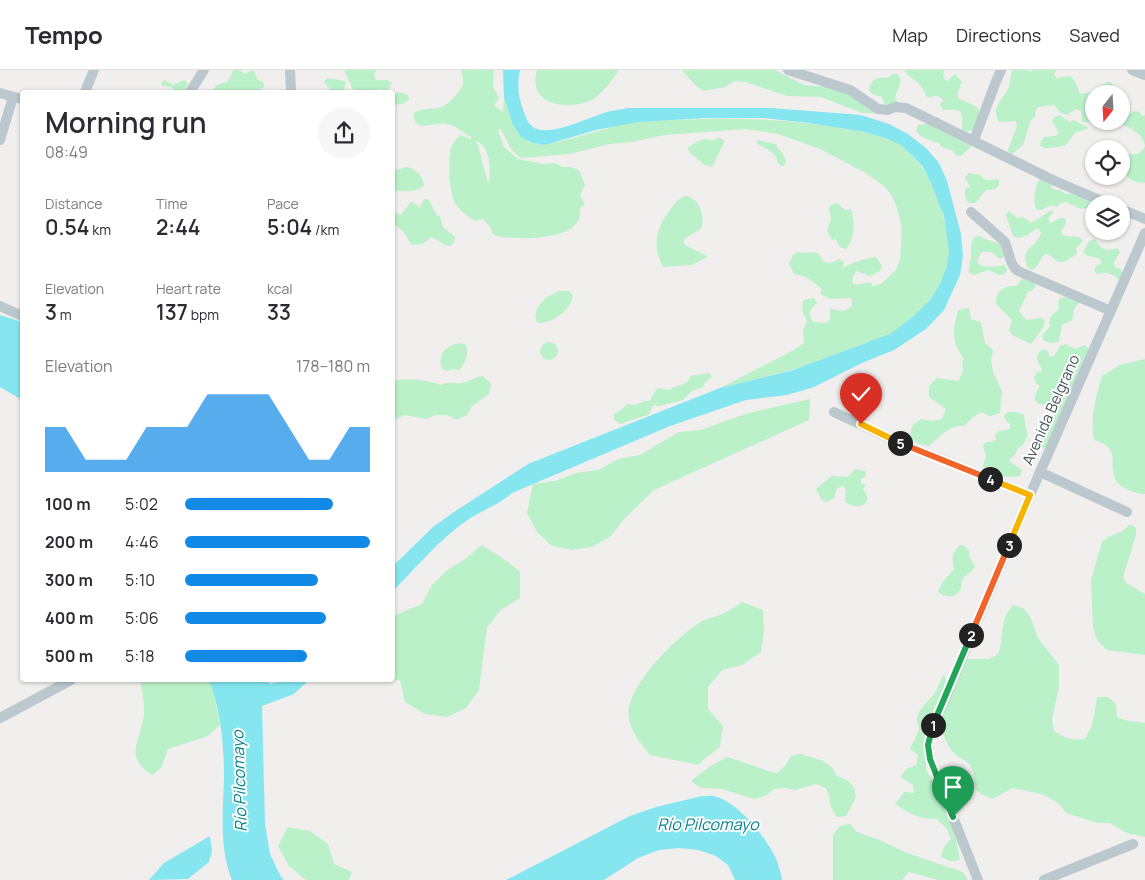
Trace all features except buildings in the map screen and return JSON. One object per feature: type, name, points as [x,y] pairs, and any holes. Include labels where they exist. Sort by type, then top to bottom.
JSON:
[{"type":"street","points":[[86,90],[94,70]]},
{"type":"street","points":[[191,90],[204,70]]},
{"type":"street","points":[[290,70],[291,90]]},
{"type":"street","points":[[788,70],[850,90],[878,109],[906,108],[1089,195]]},
{"type":"street","points":[[974,140],[1001,70]]},
{"type":"street","points":[[1132,70],[1145,75]]},
{"type":"street","points":[[0,93],[18,98],[0,140]]},
{"type":"street","points":[[971,212],[1004,241],[1011,263],[1018,271],[1111,311]]},
{"type":"street","points":[[1130,213],[1145,219]]},
{"type":"street","name":"Avenida Belgrano","points":[[978,880],[930,759],[928,745],[934,723],[1030,495],[1145,233]]},
{"type":"street","points":[[0,306],[20,315]]},
{"type":"street","points":[[834,412],[891,439],[1030,495]]},
{"type":"street","points":[[1040,472],[1127,512]]},
{"type":"street","points":[[0,718],[67,682]]},
{"type":"street","points":[[1044,880],[1132,844]]},
{"type":"green space","points":[[233,70],[239,70],[244,74],[253,70],[258,80],[263,82],[264,87],[260,90],[213,90],[217,85],[227,82]]},
{"type":"green space","points":[[344,70],[376,70],[374,76],[376,80],[387,80],[392,83],[388,90],[353,90]]},
{"type":"green space","points":[[461,70],[494,70],[493,87],[499,98],[494,105],[503,112],[504,97],[516,129],[525,139],[540,144],[559,142],[614,126],[637,122],[721,119],[821,125],[874,134],[889,139],[902,146],[919,163],[937,195],[944,219],[949,248],[948,263],[944,276],[931,299],[922,309],[902,326],[886,336],[820,361],[720,388],[804,343],[803,330],[807,321],[802,311],[803,300],[814,298],[817,303],[810,312],[813,322],[825,323],[830,320],[830,309],[845,311],[852,306],[851,298],[830,299],[820,294],[822,289],[810,280],[794,274],[789,264],[793,255],[798,252],[818,253],[824,262],[830,263],[840,259],[844,263],[842,268],[863,259],[876,257],[882,266],[880,271],[870,276],[856,271],[852,280],[854,285],[870,282],[873,286],[881,284],[896,270],[900,260],[902,227],[896,205],[885,187],[866,173],[820,149],[778,134],[746,129],[664,135],[632,142],[609,144],[570,154],[520,158],[511,149],[501,129],[498,130],[504,147],[518,159],[544,164],[555,163],[562,167],[571,167],[579,170],[585,185],[580,195],[585,205],[580,208],[580,218],[574,226],[565,232],[529,238],[496,236],[483,219],[475,221],[464,213],[455,203],[451,192],[451,148],[460,135],[471,139],[471,137],[450,125],[425,126],[417,124],[414,120],[414,113],[444,106],[459,92],[463,81]],"holes":[[[476,141],[481,144],[489,160],[490,173],[488,184]]]},
{"type":"green space","points":[[537,70],[619,70],[607,86],[593,99],[573,105],[562,105],[544,98],[538,91],[535,82]]},
{"type":"green space","points":[[682,70],[775,70],[804,85],[825,87],[876,101],[883,109],[874,113],[862,113],[821,97],[787,96],[745,82],[735,81],[725,87],[703,91]]},
{"type":"green space","points":[[904,70],[944,70],[943,77],[947,81],[955,74],[962,82],[958,98],[977,107],[980,112],[974,127],[966,132],[962,129],[961,112],[943,110],[940,105],[943,100],[937,96],[930,98],[926,96],[922,87]]},
{"type":"green space","points":[[1012,70],[1032,72],[1032,70],[1057,70],[1054,74],[1057,78],[1070,76],[1080,94],[1085,93],[1085,122],[1082,122],[1081,111],[1076,109],[1067,115],[1061,113],[1054,105],[1038,107],[1035,112],[1036,117],[1031,120],[1023,145],[1011,155],[1008,150],[1017,126],[1016,121],[999,122],[996,116],[997,106],[1009,86]]},
{"type":"green space","points":[[892,74],[898,74],[900,77],[895,98],[900,108],[886,105],[882,97],[872,94],[869,90],[871,83],[875,79],[888,78]]},
{"type":"green space","points":[[327,78],[345,81],[345,90],[330,90],[324,82]]},
{"type":"green space","points":[[164,80],[173,85],[185,80],[188,84],[185,90],[174,90],[161,84]]},
{"type":"green space","points":[[1109,81],[1113,85],[1102,85]]},
{"type":"green space","points":[[399,92],[408,95],[409,100],[402,104],[395,105],[395,93]]},
{"type":"green space","points":[[1135,111],[1140,112],[1142,116],[1145,115],[1145,146],[1142,138],[1130,128],[1130,114]]},
{"type":"green space","points":[[1060,115],[1069,122],[1074,120],[1085,126],[1085,129],[1075,133],[1065,146],[1049,148],[1040,146],[1044,137],[1055,136],[1059,133],[1052,121],[1054,117]]},
{"type":"green space","points":[[936,117],[940,118],[943,127],[973,145],[961,156],[956,155],[953,151],[921,136],[916,131],[918,125],[927,124]]},
{"type":"green space","points":[[719,138],[724,140],[724,142],[712,167],[705,165],[689,152],[688,147],[703,139],[714,140]]},
{"type":"green space","points":[[758,140],[776,144],[786,161],[784,166],[777,162],[773,154],[756,142]]},
{"type":"green space","points":[[1145,146],[1145,183],[1130,179],[1130,154],[1137,154]]},
{"type":"green space","points":[[407,167],[413,170],[419,174],[424,186],[412,191],[395,191],[395,170]]},
{"type":"green space","points":[[969,173],[980,175],[987,180],[999,179],[999,185],[996,189],[986,190],[975,203],[970,203],[966,200],[965,189],[970,187],[965,177]]},
{"type":"green space","points":[[1042,176],[1051,182],[1051,187],[1061,190],[1065,194],[1076,193],[1085,197],[1085,208],[1081,209],[1066,202],[1061,203],[1057,207],[1051,205],[1042,210],[1037,210],[1035,206],[1035,192]]},
{"type":"green space","points":[[684,196],[694,199],[700,207],[702,228],[684,239],[684,244],[707,257],[692,265],[663,267],[658,253],[658,233],[667,214],[676,202]]},
{"type":"green space","points":[[424,199],[429,200],[436,214],[440,217],[443,227],[455,237],[454,243],[449,246],[431,237],[423,244],[411,245],[404,233],[395,225],[395,211],[401,215],[411,202],[419,208]]},
{"type":"green space","points":[[837,203],[845,210],[851,209],[852,213],[853,235],[846,249],[840,246],[836,239],[832,240],[827,230],[831,220],[829,209],[832,204]]},
{"type":"green space","points":[[1009,211],[1017,218],[1023,217],[1031,223],[1050,211],[1054,211],[1048,219],[1051,223],[1060,218],[1065,218],[1066,223],[1061,232],[1064,236],[1079,237],[1083,241],[1076,248],[1077,254],[1064,262],[1058,262],[1050,255],[1045,254],[1033,270],[1028,268],[1025,256],[1037,241],[1041,232],[1037,228],[1028,235],[1018,238],[1013,236],[1006,215]]},
{"type":"green space","points":[[980,236],[1005,246],[1005,256],[1000,259],[991,253],[984,252],[981,253],[978,259],[978,264],[991,267],[1004,265],[1007,269],[1005,274],[999,275],[989,270],[974,275],[969,273],[972,244],[975,237]]},
{"type":"green space","points":[[1096,240],[1104,249],[1117,248],[1120,252],[1114,262],[1115,267],[1121,269],[1123,274],[1120,281],[1110,274],[1097,274],[1094,270],[1097,265],[1102,264],[1099,258],[1088,256],[1083,252],[1089,241]]},
{"type":"green space","points":[[1023,278],[1033,281],[1036,286],[1028,292],[1019,311],[1026,320],[1042,318],[1045,322],[1043,328],[1031,344],[1012,335],[1009,330],[1012,320],[996,304],[997,296],[1001,290],[1016,286]]},
{"type":"green space","points":[[559,291],[569,291],[573,295],[569,306],[554,319],[537,323],[536,312],[541,303]]},
{"type":"green space","points":[[1065,297],[1080,303],[1074,309],[1072,320],[1062,325],[1059,341],[1052,343],[1044,341],[1042,336],[1050,326],[1051,316],[1059,309],[1059,299]]},
{"type":"green space","points":[[969,308],[971,319],[981,322],[985,343],[993,350],[991,361],[993,372],[1002,391],[1000,413],[990,416],[980,412],[964,426],[948,430],[928,446],[917,443],[910,437],[912,426],[921,419],[932,421],[942,419],[946,409],[929,397],[929,386],[937,378],[958,381],[963,371],[962,361],[964,359],[957,347],[954,330],[958,310]]},
{"type":"green space","points":[[549,342],[555,345],[558,351],[555,357],[549,360],[543,357],[540,351],[543,345]]},
{"type":"green space","points":[[461,343],[466,345],[467,355],[460,370],[452,369],[447,371],[442,369],[441,358],[444,351],[451,346]]},
{"type":"green space","points":[[1065,344],[1075,349],[1085,345],[1089,349],[1088,354],[1047,446],[1043,449],[1039,446],[1038,434],[1040,429],[1056,411],[1055,406],[1039,404],[1035,400],[1035,395],[1040,386],[1034,379],[1036,373],[1042,371],[1037,357],[1043,349],[1048,351],[1050,357],[1055,355],[1060,346]]},
{"type":"green space","points":[[1145,359],[1145,494],[1124,488],[1116,480],[1109,448],[1101,442],[1094,440],[1093,416],[1102,376],[1120,365]]},
{"type":"green space","points":[[709,373],[712,377],[705,382],[703,387],[692,391],[683,400],[659,406],[654,405],[648,415],[621,424],[614,420],[614,414],[627,404],[635,405],[650,401],[658,388],[669,390],[687,382],[691,376]]},
{"type":"green space","points":[[483,376],[491,384],[489,394],[472,406],[467,415],[457,420],[447,415],[436,415],[426,419],[404,415],[395,420],[395,381],[417,380],[441,385],[462,383]]},
{"type":"green space","points":[[810,399],[809,420],[654,490],[624,519],[611,536],[592,547],[572,550],[552,546],[537,532],[527,513],[533,484],[555,481],[576,473],[599,470],[618,459],[640,455],[679,432],[701,430],[745,414]]},
{"type":"green space","points":[[1008,412],[1024,414],[1028,435],[1023,445],[1018,448],[1009,461],[1022,470],[1020,476],[1000,476],[990,472],[983,466],[986,456],[983,446],[986,442],[996,440],[995,435],[999,431],[1010,429],[1010,424],[1004,416]]},
{"type":"green space","points":[[855,469],[865,471],[866,476],[861,479],[861,483],[866,484],[863,489],[868,498],[865,504],[855,506],[845,502],[846,491],[844,486],[837,489],[835,497],[831,500],[826,502],[821,499],[816,489],[832,476],[848,477]]},
{"type":"green space","points":[[1129,525],[1133,525],[1136,529],[1136,535],[1123,577],[1126,583],[1145,594],[1145,655],[1107,650],[1097,640],[1093,628],[1091,580],[1102,542],[1108,537],[1123,531]]},
{"type":"green space","points":[[482,545],[520,572],[520,598],[501,610],[487,627],[479,690],[466,708],[447,717],[425,714],[405,702],[400,680],[395,680],[395,615],[422,604],[432,585],[447,570],[465,559]]},
{"type":"green space","points":[[960,545],[965,546],[969,551],[969,557],[975,566],[963,578],[959,592],[950,597],[938,591],[954,569],[953,556],[955,550]]},
{"type":"green space","points":[[742,602],[763,610],[764,631],[761,652],[742,665],[722,670],[708,687],[708,709],[723,726],[720,747],[699,765],[650,755],[635,734],[629,719],[629,707],[634,693],[643,678],[668,649],[694,627],[704,620],[725,613]]},
{"type":"green space","points":[[1013,605],[1023,608],[1030,616],[1038,638],[1059,665],[1059,687],[1052,719],[1054,731],[1076,740],[1085,739],[1092,724],[1097,697],[1108,697],[1116,704],[1117,717],[1128,721],[1145,723],[1145,837],[1127,833],[1109,823],[1098,823],[1066,813],[1056,802],[1035,793],[1012,788],[993,799],[985,796],[979,793],[975,786],[971,767],[966,761],[956,755],[948,745],[940,727],[953,683],[967,659],[989,659],[998,654],[1005,617]]},
{"type":"green space","points":[[944,674],[947,685],[932,714],[925,734],[928,745],[926,768],[942,796],[956,839],[960,860],[950,861],[941,857],[944,847],[951,839],[947,829],[937,819],[915,815],[895,804],[904,792],[914,793],[913,785],[901,777],[906,769],[916,765],[918,755],[910,749],[919,730],[917,719],[920,710],[935,693]]},
{"type":"green space","points":[[140,682],[210,682],[214,693],[220,725],[208,736],[168,749],[161,768],[152,775],[143,768],[136,754],[136,746],[143,722]]},
{"type":"green space","points":[[801,754],[823,761],[832,767],[837,776],[847,780],[854,787],[856,797],[846,816],[837,817],[832,810],[826,788],[816,784],[795,790],[785,788],[774,789],[765,796],[754,799],[722,789],[701,788],[691,781],[709,767],[727,757],[777,773],[785,766],[791,756]]},
{"type":"green space","points":[[850,824],[857,832],[907,853],[963,872],[968,880],[938,880],[909,872],[902,880],[833,880],[833,835],[840,826]]},
{"type":"green space","points":[[288,827],[310,831],[328,844],[334,864],[352,872],[349,880],[306,880],[289,866],[278,846]]},
{"type":"water","points":[[503,70],[520,70],[520,102],[526,117],[532,126],[544,130],[561,128],[607,112],[627,108],[771,108],[861,115],[889,124],[908,134],[926,148],[939,163],[947,181],[961,234],[963,256],[960,275],[944,310],[926,329],[894,350],[862,363],[814,387],[787,395],[746,400],[670,426],[512,493],[497,504],[469,519],[448,535],[395,589],[395,564],[433,527],[528,464],[720,388],[793,370],[890,334],[914,316],[930,300],[940,284],[947,266],[949,251],[944,216],[931,183],[923,167],[912,155],[901,145],[886,138],[865,132],[809,123],[763,118],[706,118],[638,122],[596,130],[545,145],[533,143],[521,137],[513,125],[504,97]]},
{"type":"water","points":[[0,315],[20,321],[20,399],[0,387]]},
{"type":"water","points":[[210,682],[268,682],[270,684],[276,682],[307,682],[294,694],[262,706],[265,824],[270,854],[284,880],[232,880],[223,842],[224,766],[221,728]]},
{"type":"water","name":"Río Pilcomayo","points":[[702,796],[715,796],[726,801],[744,815],[760,833],[773,853],[782,880],[735,880],[728,865],[716,856],[698,850],[679,848],[659,850],[638,858],[604,880],[506,880],[630,816],[656,807]]},
{"type":"water","points":[[210,836],[212,851],[209,862],[188,879],[149,880],[164,863]]},
{"type":"route","points":[[861,424],[891,439],[1030,495],[931,732],[928,745],[930,759],[953,817]]}]
